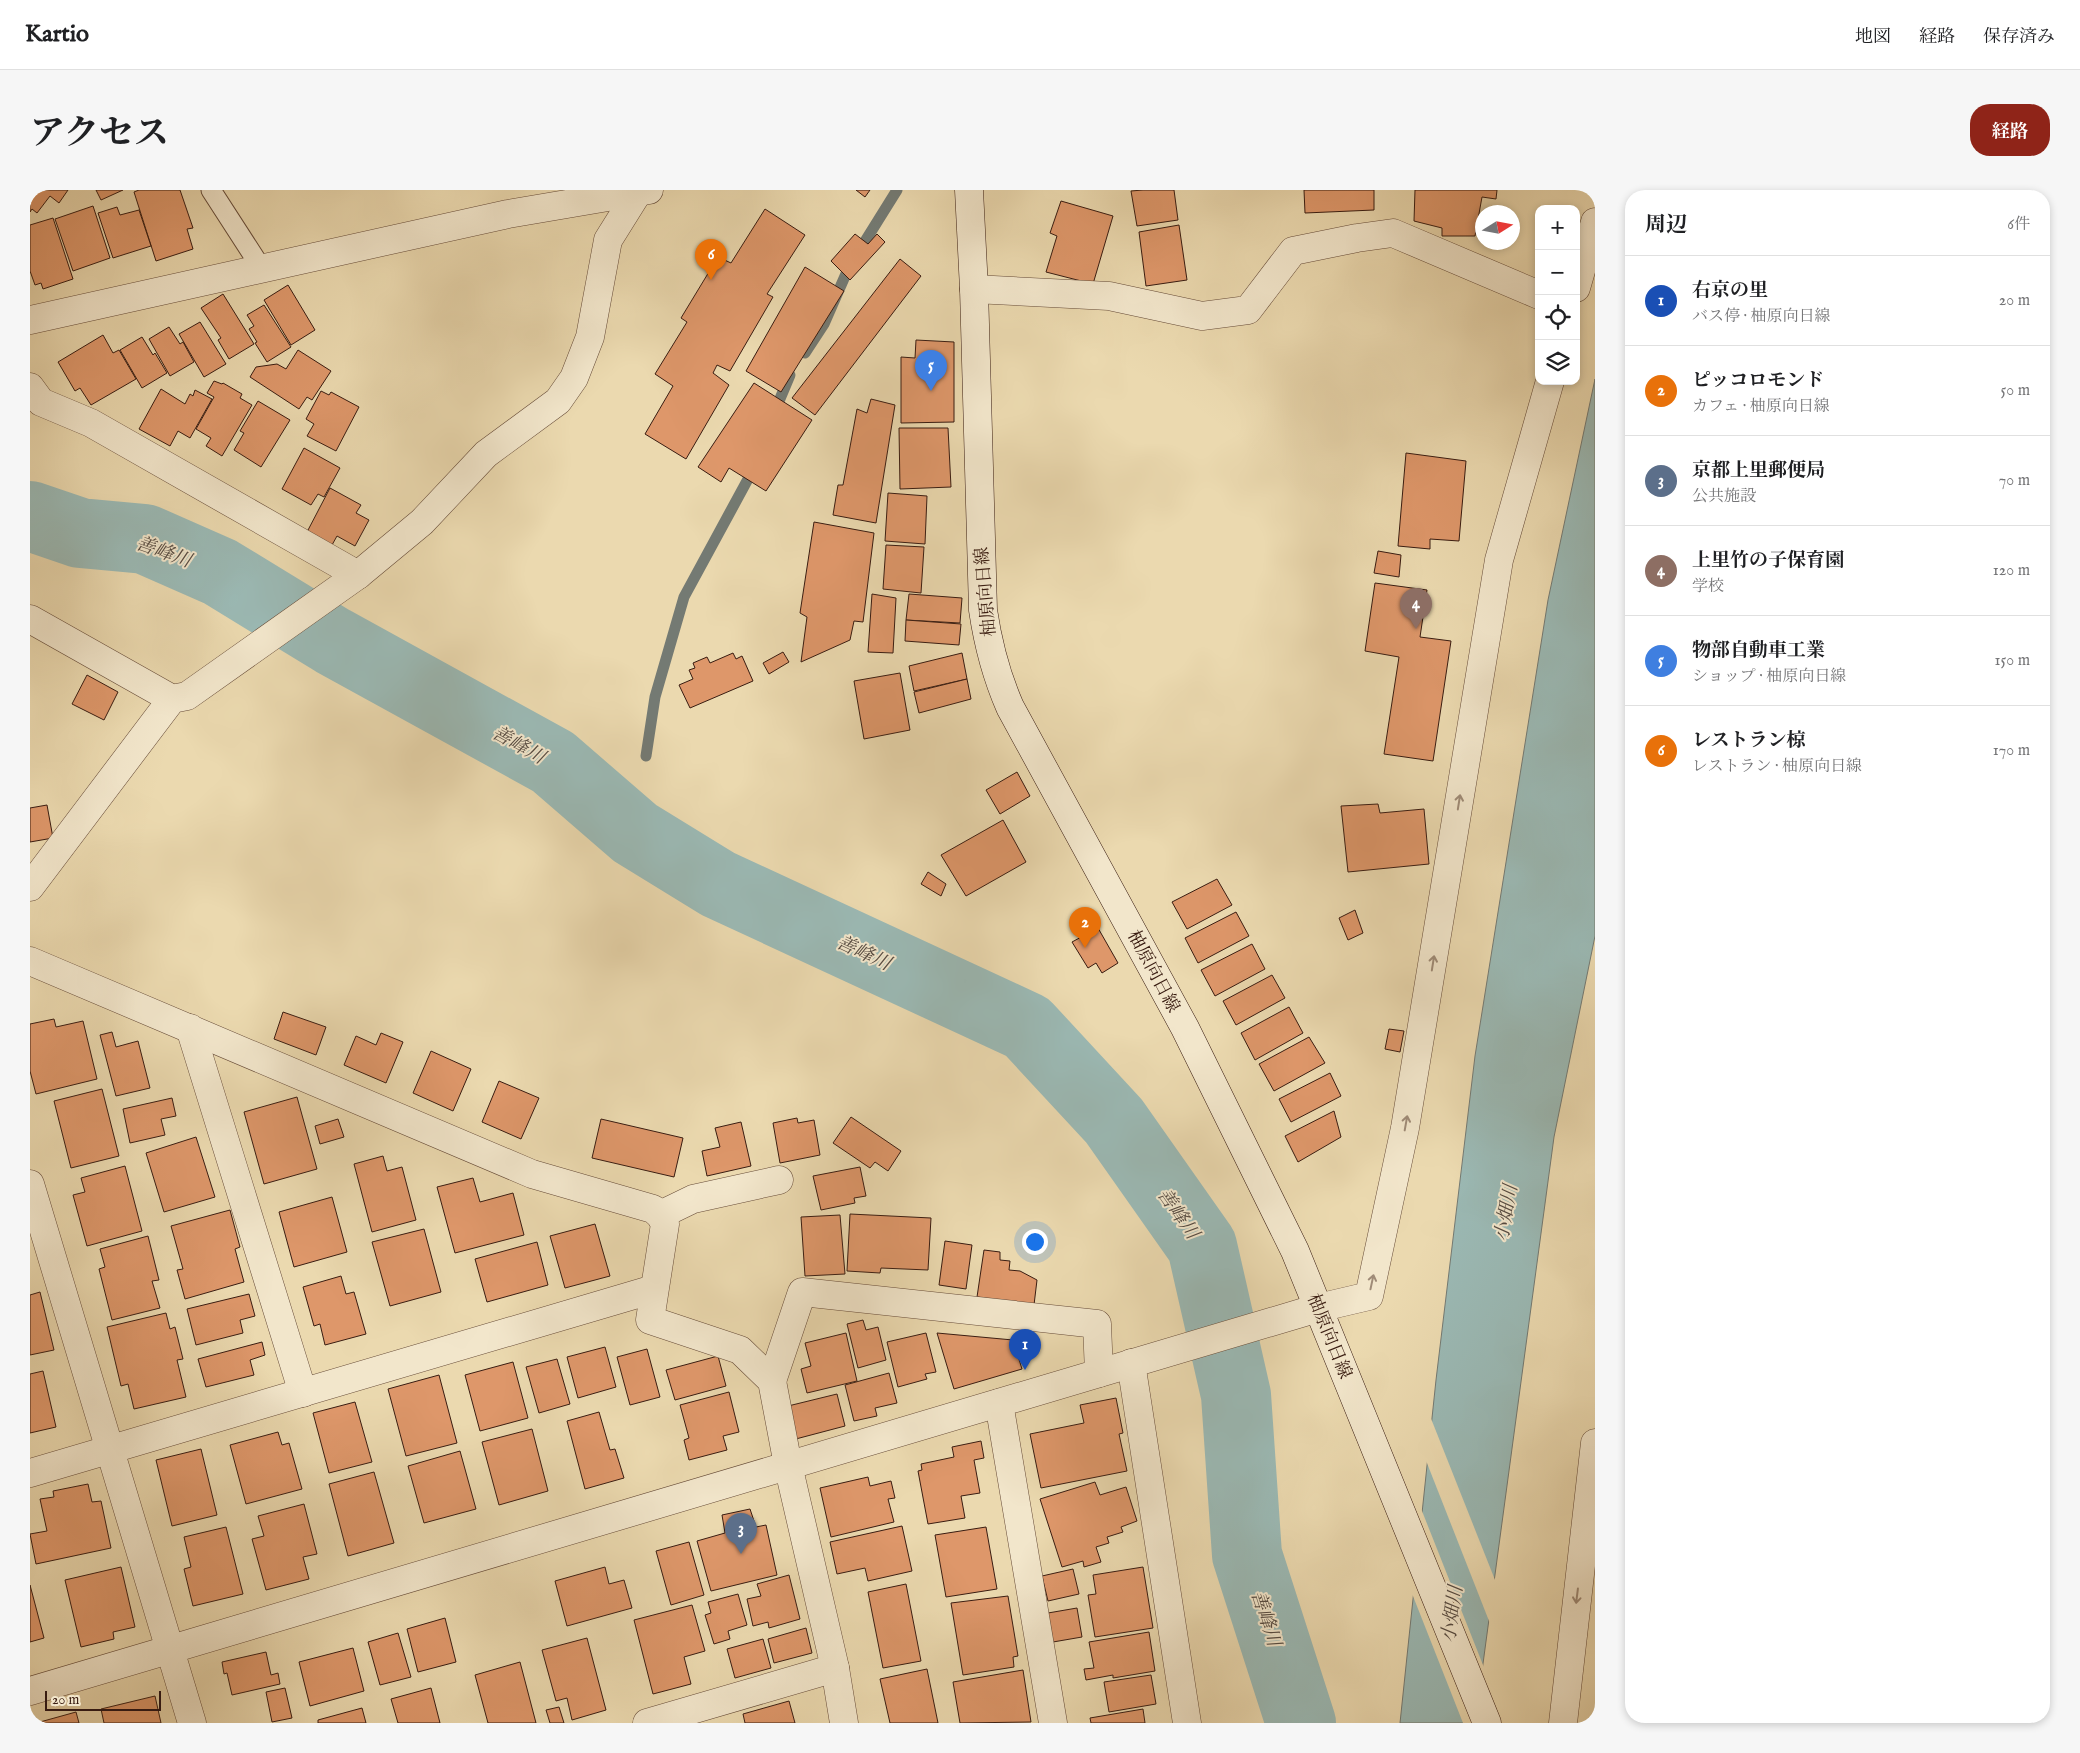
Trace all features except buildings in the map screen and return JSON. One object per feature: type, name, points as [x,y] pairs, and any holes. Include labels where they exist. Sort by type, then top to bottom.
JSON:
[{"type":"street","name":"柚原向日線","points":[[969,190],[974,290],[983,610],[990,652],[999,681],[1010,707],[1185,1028],[1280,1216],[1487,1723]]},
{"type":"street","points":[[33,315],[262,269],[508,214],[644,191]]},
{"type":"street","points":[[30,887],[179,697],[358,575],[422,522],[486,454],[558,401],[574,378],[590,337],[608,240],[644,191]]},
{"type":"street","points":[[1580,274],[1595,222]]},
{"type":"street","points":[[974,290],[1109,296],[1202,316],[1248,310],[1293,251],[1393,233],[1535,293]]},
{"type":"street","points":[[30,1691],[1318,1308],[1369,1296],[1405,1128],[1499,560],[1549,385]]},
{"type":"street","points":[[30,387],[41,402],[90,424],[358,575]]},
{"type":"street","points":[[30,620],[179,697]]},
{"type":"street","points":[[30,961],[532,1174],[653,1209],[660,1215],[665,1224],[650,1320],[740,1350],[772,1381]]},
{"type":"street","points":[[190,1028],[303,1393]]},
{"type":"street","points":[[660,1215],[693,1199],[778,1180]]},
{"type":"street","points":[[30,1184],[192,1723]]},
{"type":"street","points":[[30,1473],[654,1290]]},
{"type":"street","points":[[844,1723],[835,1668],[788,1465],[772,1381],[802,1292],[1097,1324],[1117,1368],[1187,1723]]},
{"type":"street","points":[[999,1403],[1053,1723]]},
{"type":"street","points":[[1563,1723],[1595,1443]]},
{"type":"street","points":[[647,1723],[835,1668]]},
{"type":"lane","points":[[211,190],[262,269]]},
{"type":"water","name":"小畑川","points":[[1595,379],[1595,936],[1554,1137],[1475,1723],[1400,1723],[1436,1380],[1475,1056],[1548,600]]},
{"type":"pier","points":[[1430,1416],[1497,1585],[1491,1626],[1425,1458]]},
{"type":"pier","points":[[1420,1506],[1485,1670],[1477,1723],[1463,1723],[1411,1591]]},
{"type":"waterway","points":[[805,353],[824,324],[849,267],[897,190]]},
{"type":"waterway","points":[[774,413],[790,375]]},
{"type":"waterway","points":[[646,756],[655,697],[684,597],[754,468]]},
{"type":"waterway","name":"善峰川","points":[[30,516],[80,533],[145,539],[220,572],[333,641],[553,762],[635,833],[718,884],[1027,1027],[1114,1121],[1202,1246],[1236,1395],[1247,1555],[1301,1723]]},
{"type":"place","name":"レストラン椋","points":[[711,280]]},
{"type":"place","name":"物部自動車工業","points":[[931,391]]},
{"type":"place","name":"上里竹の子保育園","points":[[1416,629]]},
{"type":"place","name":"ピッコロモンド","points":[[1085,948]]},
{"type":"place","name":"右京の里","points":[[1025,1370]]},
{"type":"place","name":"京都上里郵便局","points":[[741,1554]]}]
